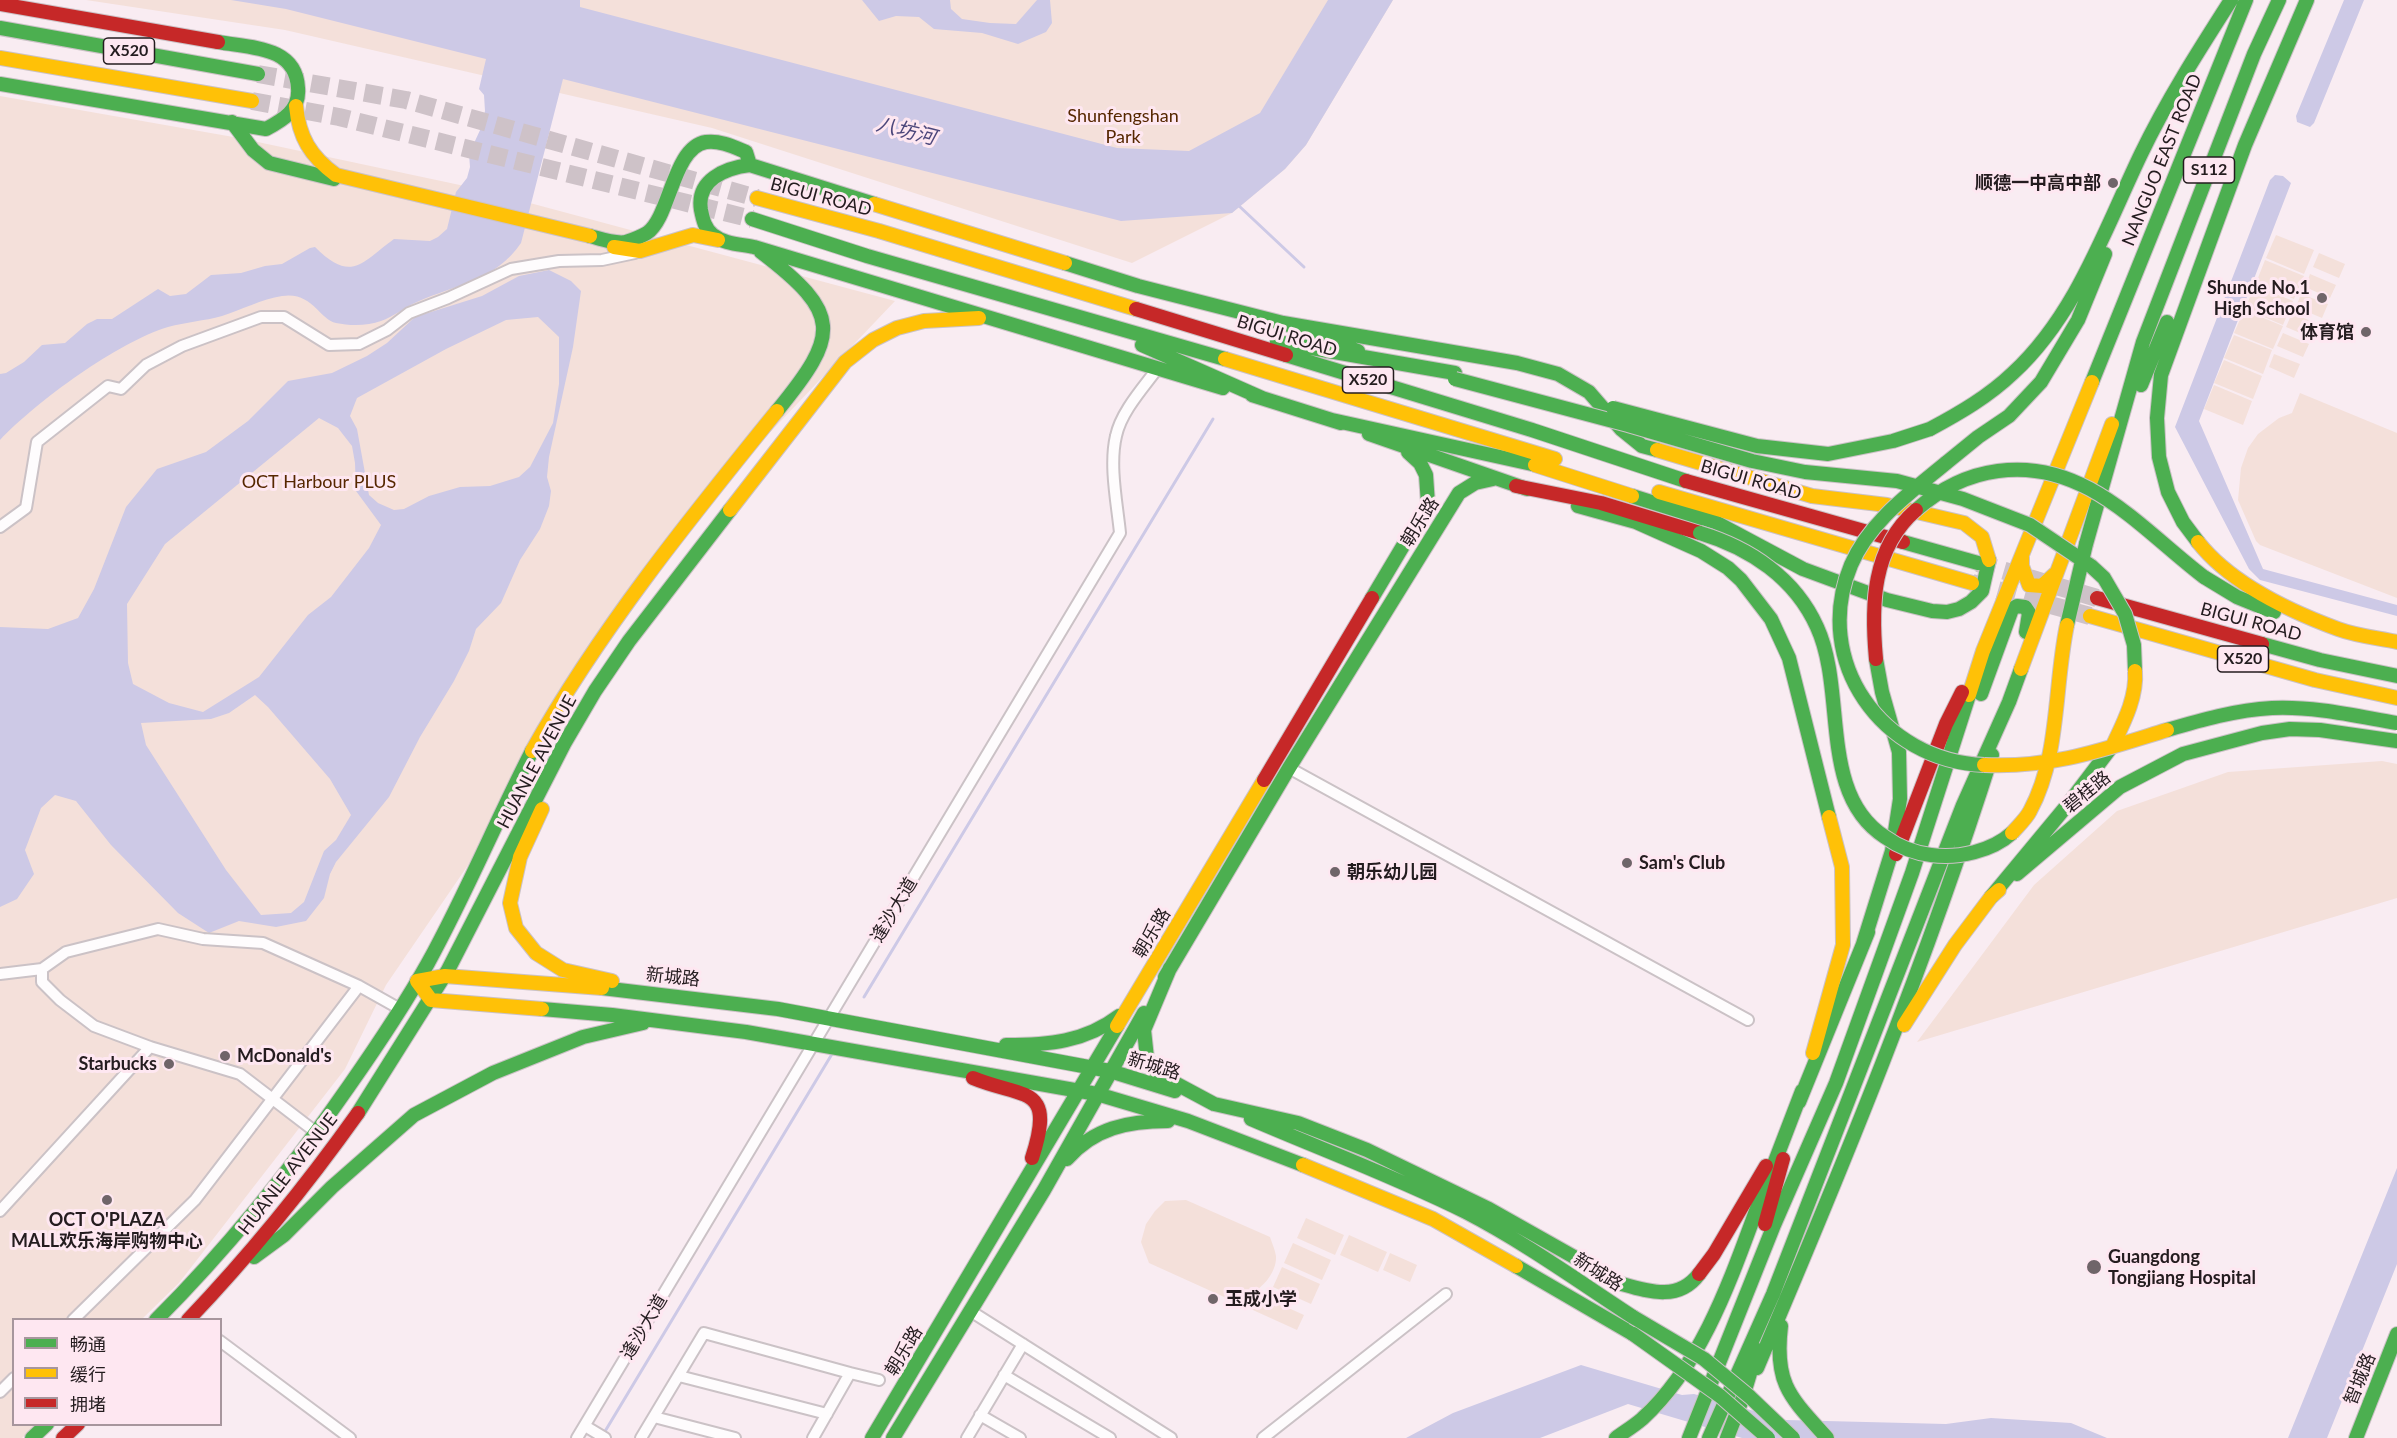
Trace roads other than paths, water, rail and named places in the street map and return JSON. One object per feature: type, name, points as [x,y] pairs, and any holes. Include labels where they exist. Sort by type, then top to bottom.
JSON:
[{"type":"main road","points":[[1198,328],[1380,359],[1605,406],[1757,446],[1828,454],[1893,441],[1930,429],[1996,388],[2023,364],[2050,331],[2095,252],[2166,105],[2231,0]]},
{"type":"main road","name":"NANGUO EAST ROAD","points":[[1983,651],[2246,0]]},
{"type":"main road","name":"S112","points":[[2143,342],[2254,54],[2279,0]]},
{"type":"main road","points":[[2107,471],[2228,170],[2245,145],[2307,0]]},
{"type":"main road","points":[[0,4],[268,51],[286,58],[296,68],[300,97],[296,106],[284,119],[266,129],[0,84]]},
{"type":"main road","name":"X520","points":[[0,27],[258,74]]},
{"type":"main road","name":"X520","points":[[4,60],[252,101]]},
{"type":"main road","points":[[296,106],[297,126],[306,148],[318,163],[336,175],[389,190]]},
{"type":"main road","points":[[232,122],[253,150],[269,163],[640,252],[693,235],[754,247],[993,317],[1157,369],[1332,420],[1404,448],[1516,486],[1636,522],[1701,551],[1728,568],[1741,580],[1771,619],[1794,673],[1842,867],[1843,945],[1746,1294]]},
{"type":"main road","points":[[591,239],[625,242],[649,232],[661,212],[678,170],[694,148],[705,142],[724,143],[746,152],[750,165]]},
{"type":"main road","name":"S112","points":[[2245,145],[2161,375],[2156,408],[2157,453],[2166,488],[2175,510],[2197,543],[2212,559],[2246,585],[2281,604],[2340,629],[2397,642]]},
{"type":"main road","points":[[2142,153],[2091,290],[2059,354],[2032,391],[2008,416],[1904,497],[1863,539],[1851,561],[1840,604],[1840,633],[1846,663],[1880,721],[1908,744],[1945,761],[1997,766],[2045,762],[2094,753],[2200,721],[2271,708],[2302,709],[2397,723]]},
{"type":"main road","points":[[724,242],[708,230],[704,222],[700,201],[702,189],[713,176],[725,170],[750,165],[1138,286],[1283,323],[1517,363],[1558,374],[1589,392],[1621,429],[1642,446],[1812,496],[1887,505],[1964,523],[1982,537],[1989,561],[1987,576],[1982,591],[1971,602],[1959,609],[1939,612],[1917,608],[1887,600],[1803,569],[1715,522],[1534,465]]},
{"type":"main road","name":"BIGUI ROAD","points":[[757,198],[879,231],[1532,430],[1687,480],[1978,564]]},
{"type":"main road","name":"X520","points":[[752,219],[867,256],[1075,315],[1627,482],[1972,583]]},
{"type":"main road","name":"HUANLE AVENUE","points":[[158,1318],[189,1288],[266,1201],[368,1060],[417,981],[471,879],[530,758],[567,692],[617,618],[805,376],[818,356],[823,340],[822,320],[814,302],[804,286],[754,247]]},
{"type":"main road","points":[[1075,315],[1262,398]]},
{"type":"main road","name":"HUANLE AVENUE","points":[[191,1318],[235,1272],[325,1159],[386,1071],[445,976],[585,708],[629,641],[845,362],[873,340],[897,328],[924,321],[993,317]]},
{"type":"main road","points":[[1283,323],[1380,359]]},
{"type":"main road","points":[[1516,486],[1601,502],[1700,533],[1743,549],[1779,573],[1800,599],[1817,626],[1825,645],[1831,667],[1839,755],[1854,805],[1875,832],[1904,849],[1942,857],[1962,856],[1993,846],[2020,825],[2031,811],[2040,793],[2050,751],[2060,661],[2086,544],[2143,342]]},
{"type":"main road","points":[[1727,1438],[1784,1307],[1892,1045],[1974,813],[2009,702],[2143,342]]},
{"type":"main road","points":[[1455,376],[1752,461],[1805,472],[1897,482],[1963,499],[2030,525],[2091,566],[2104,578],[2125,614],[2134,645],[2136,682],[2126,719],[2113,745],[2084,786],[1991,897]]},
{"type":"main road","points":[[1332,420],[1534,465],[1627,482]]},
{"type":"main road","name":"朝乐路","points":[[872,1438],[1428,504],[1430,481],[1419,460],[1404,448]]},
{"type":"main road","points":[[1863,944],[1892,851],[1900,799],[1899,752],[1882,692],[1876,658],[1872,602],[1879,566],[1889,544],[1905,520],[1920,504],[1948,486],[1985,473],[2019,468],[2058,474],[2074,480],[2126,514],[2204,577],[2237,597],[2297,620],[2340,629]]},
{"type":"main road","name":"朝乐路","points":[[893,1438],[1044,1191],[1110,1071],[1289,768],[1459,493],[1475,483],[1496,479]]},
{"type":"main road","points":[[716,488],[735,502]]},
{"type":"main road","points":[[1410,534],[1424,521],[1431,521],[1434,526],[1428,543]]},
{"type":"main road","points":[[2022,556],[2025,579],[2033,587],[2042,586],[2058,571]]},
{"type":"main road","name":"BIGUI ROAD","points":[[2097,598],[2320,660],[2397,676]]},
{"type":"main road","points":[[1709,1438],[1773,1294],[1963,805],[2031,617],[2025,607],[2017,606],[2012,609],[1975,711],[1945,776]]},
{"type":"main road","name":"BIGUI ROAD","points":[[2090,616],[2315,680],[2397,698]]},
{"type":"main road","points":[[1616,1438],[1657,1402],[1687,1361],[1706,1330],[1724,1293],[1802,1091],[1863,944],[1946,724],[1983,651]]},
{"type":"main road","points":[[1689,1438],[1746,1294],[1836,1083],[1945,776],[1983,651]]},
{"type":"main road","points":[[1963,805],[2009,702]]},
{"type":"main road","points":[[585,708],[520,856],[510,903],[516,928],[536,953],[562,970],[670,994]]},
{"type":"main road","name":"碧桂路","points":[[1892,1045],[1955,945],[1991,897],[2120,787],[2183,754],[2262,733],[2290,729],[2320,730],[2397,741]]},
{"type":"main road","points":[[471,879],[491,887]]},
{"type":"main road","points":[[1170,968],[1144,1030],[1147,1058],[1158,1074],[1214,1104],[1298,1123],[1367,1150],[1489,1209],[1622,1284],[1640,1289],[1672,1293],[1692,1283],[1714,1254],[1761,1176],[1802,1091]]},
{"type":"main road","name":"新城路","points":[[417,981],[445,976],[566,985],[670,994],[778,1009],[1110,1071],[1214,1104],[1412,1186],[1470,1214],[1704,1359],[1750,1397],[1793,1438]]},
{"type":"main road","points":[[417,981],[431,1000]]},
{"type":"main road","points":[[554,1009],[543,999],[545,993],[566,985]]},
{"type":"main road","name":"新城路","points":[[431,1000],[554,1009],[746,1032],[1080,1090],[1188,1122],[1286,1158],[1433,1219],[1633,1334],[1717,1393],[1768,1438]]},
{"type":"main road","points":[[973,1046],[1058,1044],[1074,1040],[1108,1026],[1130,1005]]},
{"type":"main road","points":[[235,1272],[284,1235],[332,1187],[414,1115],[493,1073],[583,1037],[655,1020]]},
{"type":"main road","points":[[368,1060],[386,1071]]},
{"type":"main road","points":[[957,1069],[991,1086],[1024,1093],[1034,1101],[1041,1123],[1040,1136],[1024,1185]]},
{"type":"main road","points":[[1044,1191],[1072,1150],[1107,1127],[1149,1120],[1188,1122]]},
{"type":"main road","points":[[1742,1400],[1773,1294]]},
{"type":"main road","points":[[1784,1307],[1777,1362],[1788,1395],[1827,1438]]},
{"type":"main road","name":"智城路","points":[[2356,1438],[2397,1334]]},
{"type":"main road","points":[[32,1438],[46,1426]]},
{"type":"main road","points":[[63,1438],[77,1426]]},
{"type":"street","points":[[0,527],[26,508],[37,442],[108,386],[121,389],[146,366],[182,346],[261,317],[284,317],[329,345],[358,344],[387,330],[409,313],[511,269],[559,261],[602,261],[640,252]]},
{"type":"street","name":"逢沙大道","points":[[577,1438],[588,1428],[828,1018],[1119,532],[1114,475],[1116,435],[1133,401],[1157,369]]},
{"type":"street","points":[[1289,768],[1748,1020]]},
{"type":"street","points":[[0,974],[42,969],[66,952],[158,929],[203,939],[263,943],[359,986],[400,1009]]},
{"type":"street","points":[[42,969],[42,982],[60,1000],[94,1026],[150,1047],[240,1074],[317,1133]]},
{"type":"street","points":[[75,1318],[195,1200],[359,986]]},
{"type":"street","points":[[0,1211],[150,1047]]},
{"type":"street","points":[[1263,1438],[1446,1294]]},
{"type":"street","points":[[972,1312],[1171,1438]]},
{"type":"street","points":[[641,1438],[704,1333],[879,1380]]},
{"type":"street","points":[[222,1342],[350,1438]]},
{"type":"street","points":[[967,1438],[1023,1344]]},
{"type":"street","points":[[813,1438],[850,1373]]},
{"type":"street","points":[[1004,1375],[1110,1438]]},
{"type":"street","points":[[679,1376],[826,1414]]},
{"type":"street","points":[[0,1392],[12,1380]]},
{"type":"street","points":[[980,1415],[1020,1438]]},
{"type":"street","points":[[654,1417],[735,1438]]},
{"type":"street","points":[[588,1428],[605,1438]]},
{"type":"water","name":"八坊河","points":[[231,0],[580,0],[580,7],[1117,148],[1189,151],[1260,113],[1328,0],[1393,0],[1306,145],[1285,169],[1232,213],[1121,221],[563,79],[521,243],[511,256],[487,274],[370,324],[336,323],[330,321],[314,306],[301,298],[282,296],[222,316],[168,327],[126,346],[79,374],[35,408],[0,440],[0,374],[24,362],[42,345],[65,343],[87,324],[97,319],[112,319],[158,289],[170,296],[186,294],[211,275],[241,273],[282,264],[315,247],[338,265],[348,267],[365,261],[394,239],[430,241],[447,229],[456,192],[467,178],[470,167],[469,154],[481,128],[485,111],[484,95],[479,89],[486,59],[286,9]]},
{"type":"water","points":[[862,0],[950,0],[951,9],[962,19],[1016,24],[1037,0],[1050,0],[1052,23],[1046,32],[1018,44],[982,33],[934,29],[919,17],[896,16],[879,21]]},
{"type":"water","points":[[2344,0],[2364,0],[2314,123],[2310,127],[2297,122],[2296,116]]},
{"type":"water","points":[[2275,175],[2283,176],[2291,183],[2199,421],[2263,569],[2397,605],[2397,616],[2260,580],[2249,569],[2175,427],[2270,180]]},
{"type":"water","points":[[549,270],[571,281],[581,291],[573,347],[549,457],[547,477],[551,491],[549,506],[540,529],[520,560],[501,603],[476,629],[469,651],[454,681],[420,737],[389,797],[336,862],[330,874],[324,898],[306,921],[276,927],[239,921],[209,933],[178,913],[111,845],[76,801],[55,795],[41,808],[25,850],[34,874],[17,899],[0,907],[0,627],[48,629],[78,618],[94,589],[126,507],[157,469],[206,452],[248,421],[288,381],[332,373],[367,356],[387,343],[415,317],[482,296],[519,276]],"holes":[[[538,317],[559,337],[559,384],[553,423],[530,467],[519,477],[490,486],[460,487],[429,496],[404,509],[394,510],[378,503],[369,495],[357,429],[350,416],[357,398],[446,349],[506,320]],[[319,418],[338,428],[352,446],[356,491],[381,525],[369,548],[331,597],[308,615],[259,677],[203,712],[169,703],[133,684],[128,663],[127,604],[165,544]],[[255,695],[330,779],[351,815],[336,840],[324,851],[304,902],[291,913],[261,915],[226,870],[146,745],[141,723],[211,719],[229,713]]]},
{"type":"water","points":[[2397,1168],[2397,1264],[2327,1438],[2288,1438]]},
{"type":"water","points":[[1581,1365],[1682,1395],[1694,1394],[1786,1420],[1946,1424],[1991,1418],[2071,1423],[2107,1438],[1742,1438],[1628,1404],[1540,1438],[1406,1438],[1453,1413]]},
{"type":"waterway","points":[[1238,205],[1304,267]]},
{"type":"waterway","points":[[864,997],[1213,419]]},
{"type":"waterway","points":[[604,1433],[832,1054]]},
{"type":"tunnel","points":[[258,74],[406,100],[757,198]]},
{"type":"tunnel","points":[[252,101],[339,117],[752,219]]},
{"type":"tunnel","points":[[1978,563],[2097,598]]},
{"type":"tunnel","points":[[1972,583],[2090,616]]},
{"type":"place","name":"顺德一中高中部","points":[[2113,183]]},
{"type":"place","name":"Shunde No.1 High School","points":[[2322,298]]},
{"type":"place","name":"体育馆","points":[[2366,332]]},
{"type":"place","name":"Sam's Club","points":[[1627,863]]},
{"type":"place","name":"朝乐幼儿园","points":[[1335,872]]},
{"type":"place","name":"McDonald's","points":[[225,1056]]},
{"type":"place","name":"Starbucks","points":[[169,1064]]},
{"type":"place","name":"OCT O'PLAZA MALL欢乐海岸购物中心","points":[[107,1200]]},
{"type":"place","name":"Guangdong Tongjiang Hospital","points":[[2094,1267]]},
{"type":"place","name":"玉成小学","points":[[1213,1299]]},
{"type":"park label","name":"Shunfengshan Park","points":[[1123,126]]},
{"type":"park label","name":"OCT Harbour PLUS","points":[[319,482]]}]
